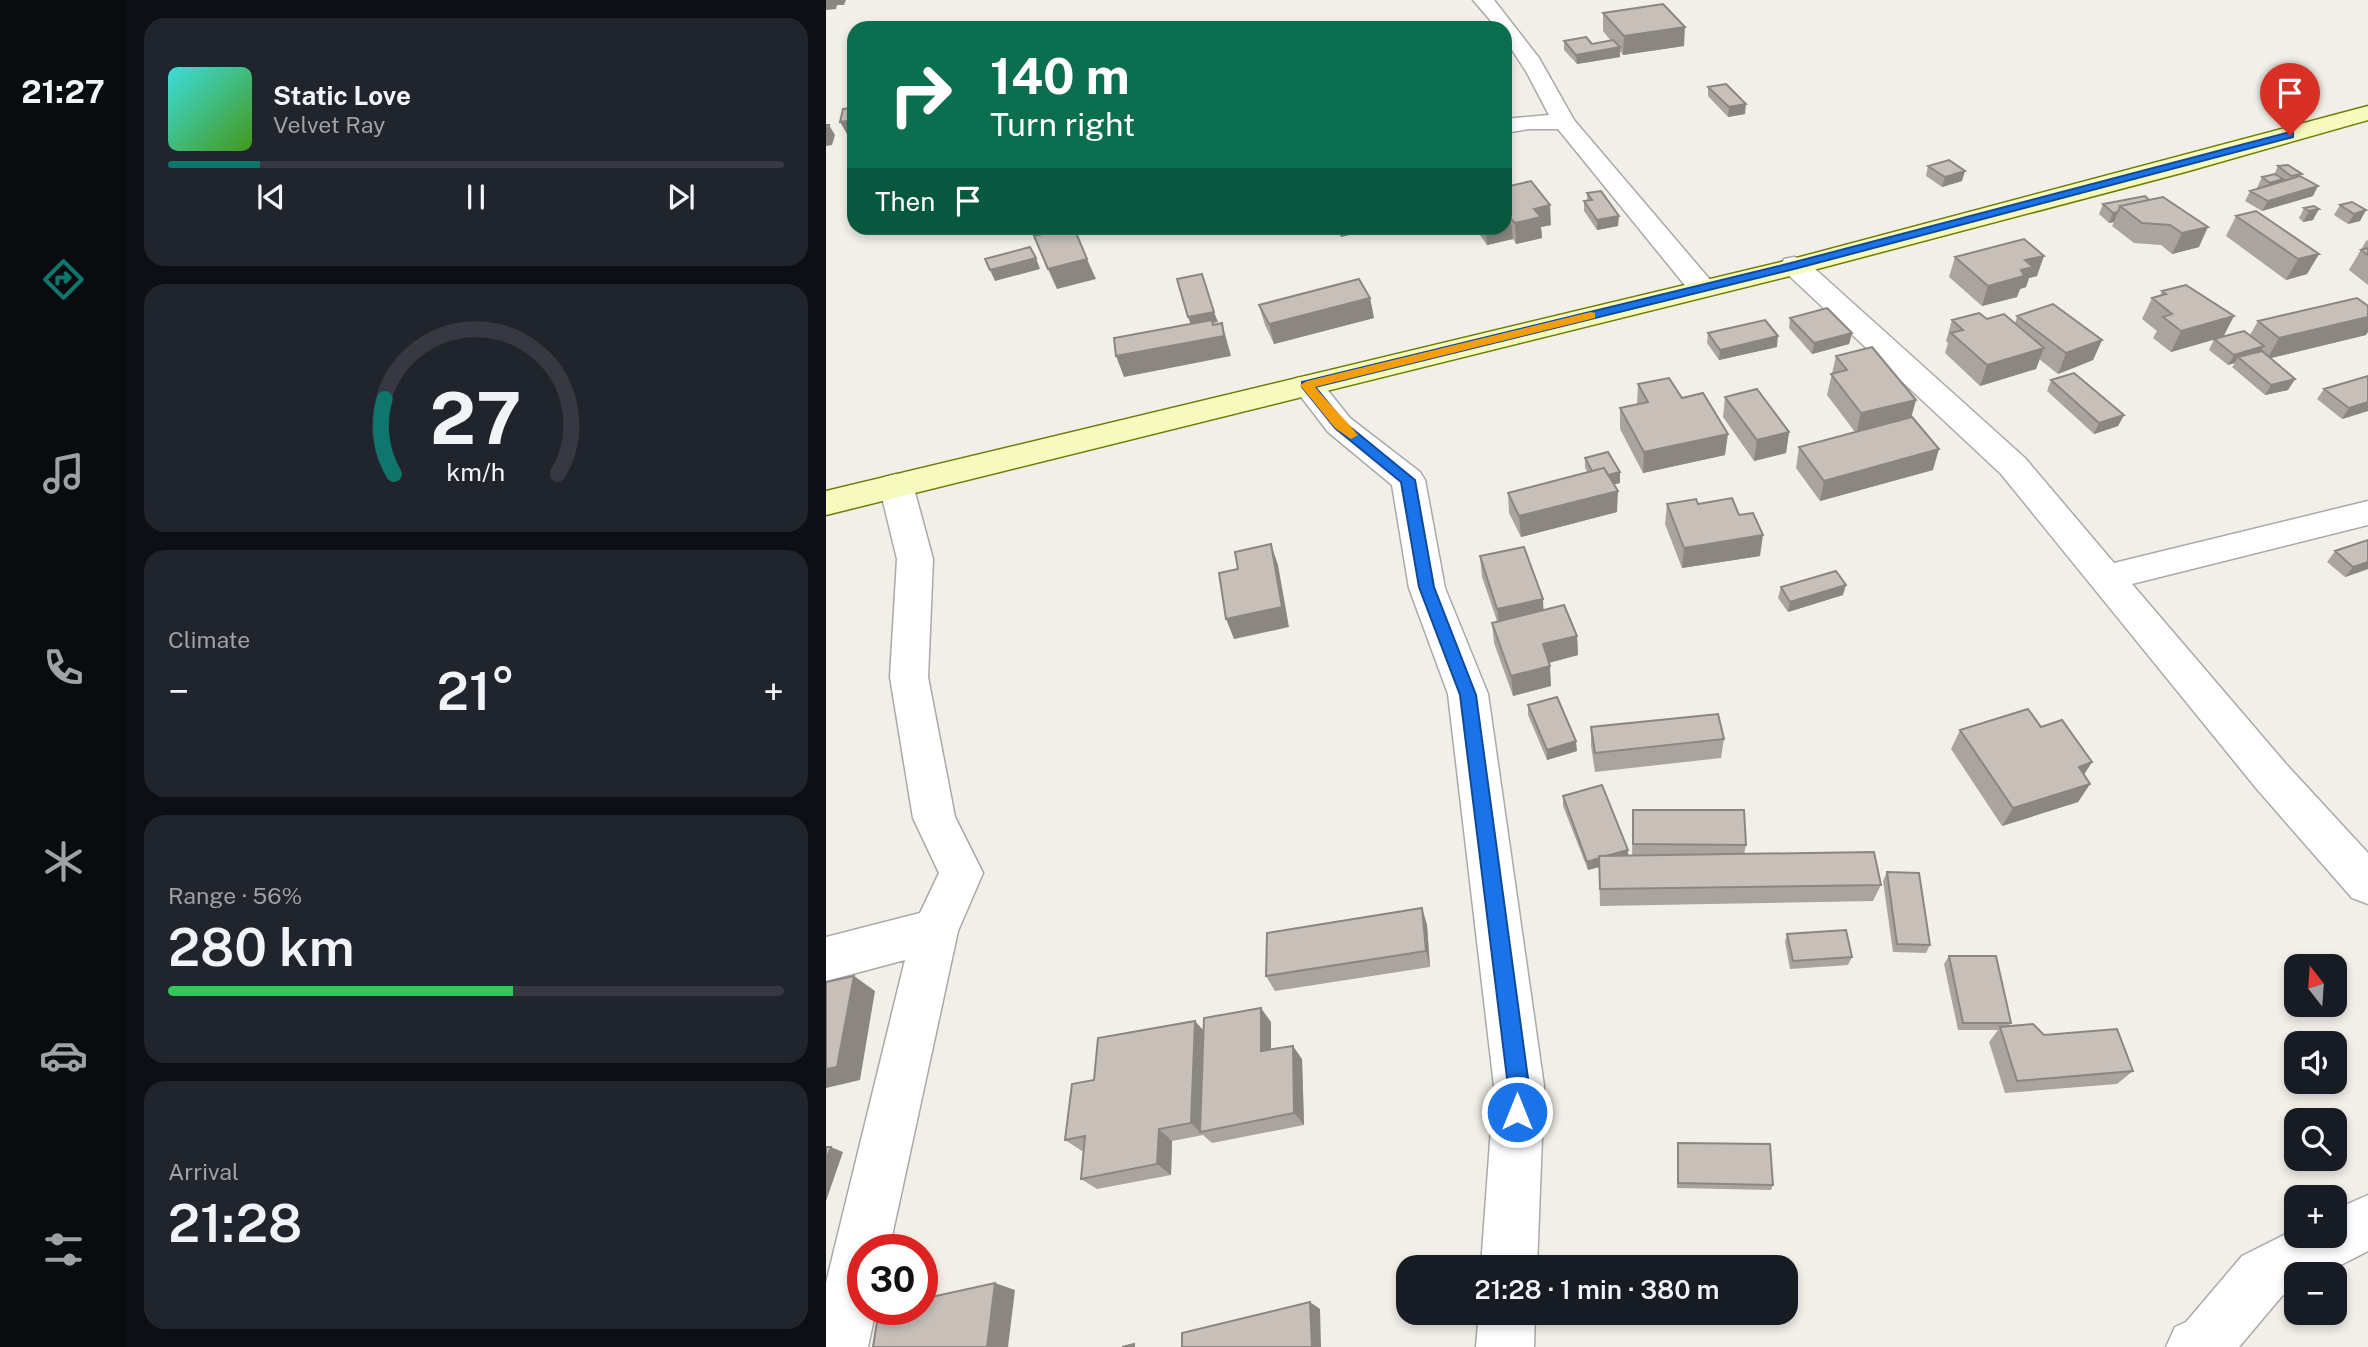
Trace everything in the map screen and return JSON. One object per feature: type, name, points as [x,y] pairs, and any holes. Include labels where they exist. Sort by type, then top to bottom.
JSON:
[{"type":"street","points":[[1483,0],[1503,21]]},
{"type":"street","points":[[1512,31],[1550,92],[1564,122],[1702,288]]},
{"type":"street","points":[[826,503],[1794,265],[2237,150],[2368,113]]},
{"type":"street","points":[[1512,125],[1564,122]]},
{"type":"street","points":[[1794,265],[2013,466],[2271,776],[2368,884]]},
{"type":"street","points":[[1307,385],[1339,425],[1408,480],[1427,587],[1468,695],[1519,1086],[1510,1255]]},
{"type":"street","points":[[839,1347],[935,931],[961,873],[934,818],[909,677],[915,559],[896,485]]},
{"type":"street","points":[[2106,578],[2368,513]]},
{"type":"street","points":[[826,958],[935,931]]},
{"type":"street","points":[[2195,1347],[2205,1344],[2262,1276],[2368,1222]]},
{"type":"street","points":[[1505,1347],[1506,1325]]},
{"type":"building","points":[[1663,4],[1685,27],[1624,36],[1603,13]]},
{"type":"building","points":[[1586,37],[1592,44],[1613,40],[1620,47],[1576,55],[1564,41]]},
{"type":"building","points":[[1726,84],[1746,104],[1729,107],[1708,87]]},
{"type":"building","points":[[847,108],[847,121],[840,122],[843,109]]},
{"type":"building","points":[[1949,160],[1965,171],[1945,177],[1928,166]]},
{"type":"building","points":[[2288,165],[2302,174],[2291,176],[2278,166]]},
{"type":"building","points":[[2275,174],[2283,179],[2270,183],[2262,177]]},
{"type":"building","points":[[2300,176],[2318,186],[2268,201],[2250,191]]},
{"type":"building","points":[[1531,181],[1550,205],[1534,209],[1541,217],[1515,223],[1512,220],[1512,185]]},
{"type":"building","points":[[1601,191],[1619,216],[1597,220],[1584,201],[1592,200],[1587,193]]},
{"type":"building","points":[[2145,196],[2149,200],[2120,206],[2118,212],[2113,213],[2103,204]]},
{"type":"building","points":[[2163,197],[2208,227],[2182,233],[2170,225],[2142,223],[2120,206]]},
{"type":"building","points":[[2352,202],[2366,210],[2354,214],[2340,205]]},
{"type":"building","points":[[2314,206],[2319,209],[2309,211],[2304,208]]},
{"type":"building","points":[[2256,211],[2319,254],[2298,259],[2236,216]]},
{"type":"building","points":[[1077,235],[1087,259],[1048,269],[1034,236]]},
{"type":"building","points":[[2024,239],[2044,256],[2025,260],[2033,267],[2021,270],[2024,276],[1988,286],[1955,257]]},
{"type":"building","points":[[1030,247],[1036,258],[990,270],[985,259]]},
{"type":"building","points":[[1202,274],[1214,312],[1188,317],[1177,279]]},
{"type":"building","points":[[1359,279],[1370,298],[1269,324],[1259,305]]},
{"type":"building","points":[[2186,285],[2234,316],[2181,331],[2163,317],[2172,314],[2152,298],[2166,294],[2162,291]]},
{"type":"building","points":[[2357,298],[2368,306],[2368,317],[2279,338],[2258,321]]},
{"type":"building","points":[[2053,304],[2102,340],[2066,353],[2017,316]]},
{"type":"building","points":[[1827,308],[1852,333],[1814,343],[1790,318]]},
{"type":"building","points":[[1979,313],[1987,319],[2004,314],[2044,348],[1987,365],[1951,333],[1963,330],[1952,320]]},
{"type":"building","points":[[1212,320],[1213,325],[1222,323],[1224,336],[1116,356],[1114,338]]},
{"type":"building","points":[[1765,320],[1778,336],[1720,350],[1708,333]]},
{"type":"building","points":[[2244,331],[2264,346],[2234,355],[2214,339]]},
{"type":"building","points":[[1872,347],[1916,400],[1861,413],[1831,374],[1847,370],[1836,356]]},
{"type":"building","points":[[2262,351],[2295,379],[2271,385],[2238,357]]},
{"type":"building","points":[[2074,373],[2124,415],[2099,423],[2051,380]]},
{"type":"building","points":[[2368,376],[2368,402],[2349,408],[2324,389]]},
{"type":"building","points":[[1669,378],[1682,398],[1703,393],[1728,434],[1644,452],[1620,408],[1648,402],[1638,384]]},
{"type":"building","points":[[1757,389],[1789,432],[1757,440],[1725,397]]},
{"type":"building","points":[[1912,417],[1939,449],[1824,481],[1799,447]]},
{"type":"building","points":[[1608,452],[1620,472],[1608,475],[1604,468],[1592,471],[1585,458]]},
{"type":"building","points":[[1604,468],[1618,491],[1519,516],[1508,493]]},
{"type":"building","points":[[1732,498],[1739,515],[1753,513],[1763,535],[1684,548],[1667,504],[1696,499],[1698,504]]},
{"type":"building","points":[[2368,540],[2368,562],[2353,567],[2335,551]]},
{"type":"building","points":[[1271,544],[1282,607],[1226,619],[1219,573],[1238,569],[1235,552]]},
{"type":"building","points":[[1524,547],[1543,599],[1497,609],[1480,556]]},
{"type":"building","points":[[1836,571],[1846,585],[1790,602],[1781,587]]},
{"type":"building","points":[[1564,605],[1577,636],[1543,644],[1550,666],[1511,676],[1492,623]]},
{"type":"building","points":[[1557,697],[1576,741],[1547,750],[1528,705]]},
{"type":"building","points":[[2028,709],[2041,727],[2062,720],[2092,762],[2079,767],[2090,784],[2013,808],[1960,730]]},
{"type":"building","points":[[1718,714],[1724,739],[1595,753],[1591,727]]},
{"type":"building","points":[[1602,785],[1628,850],[1599,856],[1587,862],[1563,796]]},
{"type":"building","points":[[1633,810],[1744,810],[1746,845],[1633,844]]},
{"type":"building","points":[[1874,852],[1881,885],[1600,889],[1599,856]]},
{"type":"building","points":[[1887,872],[1919,873],[1930,945],[1897,944]]},
{"type":"building","points":[[1422,908],[1426,951],[1266,976],[1267,933]]},
{"type":"building","points":[[1846,930],[1852,957],[1793,961],[1787,934]]},
{"type":"building","points":[[1949,956],[1996,956],[2011,1023],[1963,1023]]},
{"type":"building","points":[[854,976],[837,1067],[826,1069],[826,982]]},
{"type":"building","points":[[1261,1008],[1261,1051],[1293,1046],[1294,1113],[1200,1132],[1204,1018]]},
{"type":"building","points":[[1195,1021],[1191,1123],[1159,1129],[1157,1164],[1081,1179],[1085,1136],[1065,1140],[1072,1084],[1094,1080],[1098,1038]]},
{"type":"building","points":[[2033,1024],[2044,1035],[2117,1029],[2133,1071],[2017,1081],[2000,1027]]},
{"type":"building","points":[[1678,1143],[1770,1144],[1773,1185],[1678,1183]]},
{"type":"building","points":[[826,1147],[831,1147],[826,1160]]},
{"type":"building","points":[[995,1283],[987,1347],[873,1347],[876,1325],[938,1325],[938,1295]]},
{"type":"building","points":[[1310,1302],[1312,1347],[1182,1347],[1182,1333]]},
{"type":"slow traffic","points":[[1351,435],[1339,425],[1307,385],[1591,315]]},
{"type":"route","points":[[1517,1112],[1519,1086],[1468,695],[1427,587],[1408,480],[1339,425],[1307,385],[1794,265],[2290,135]]}]
